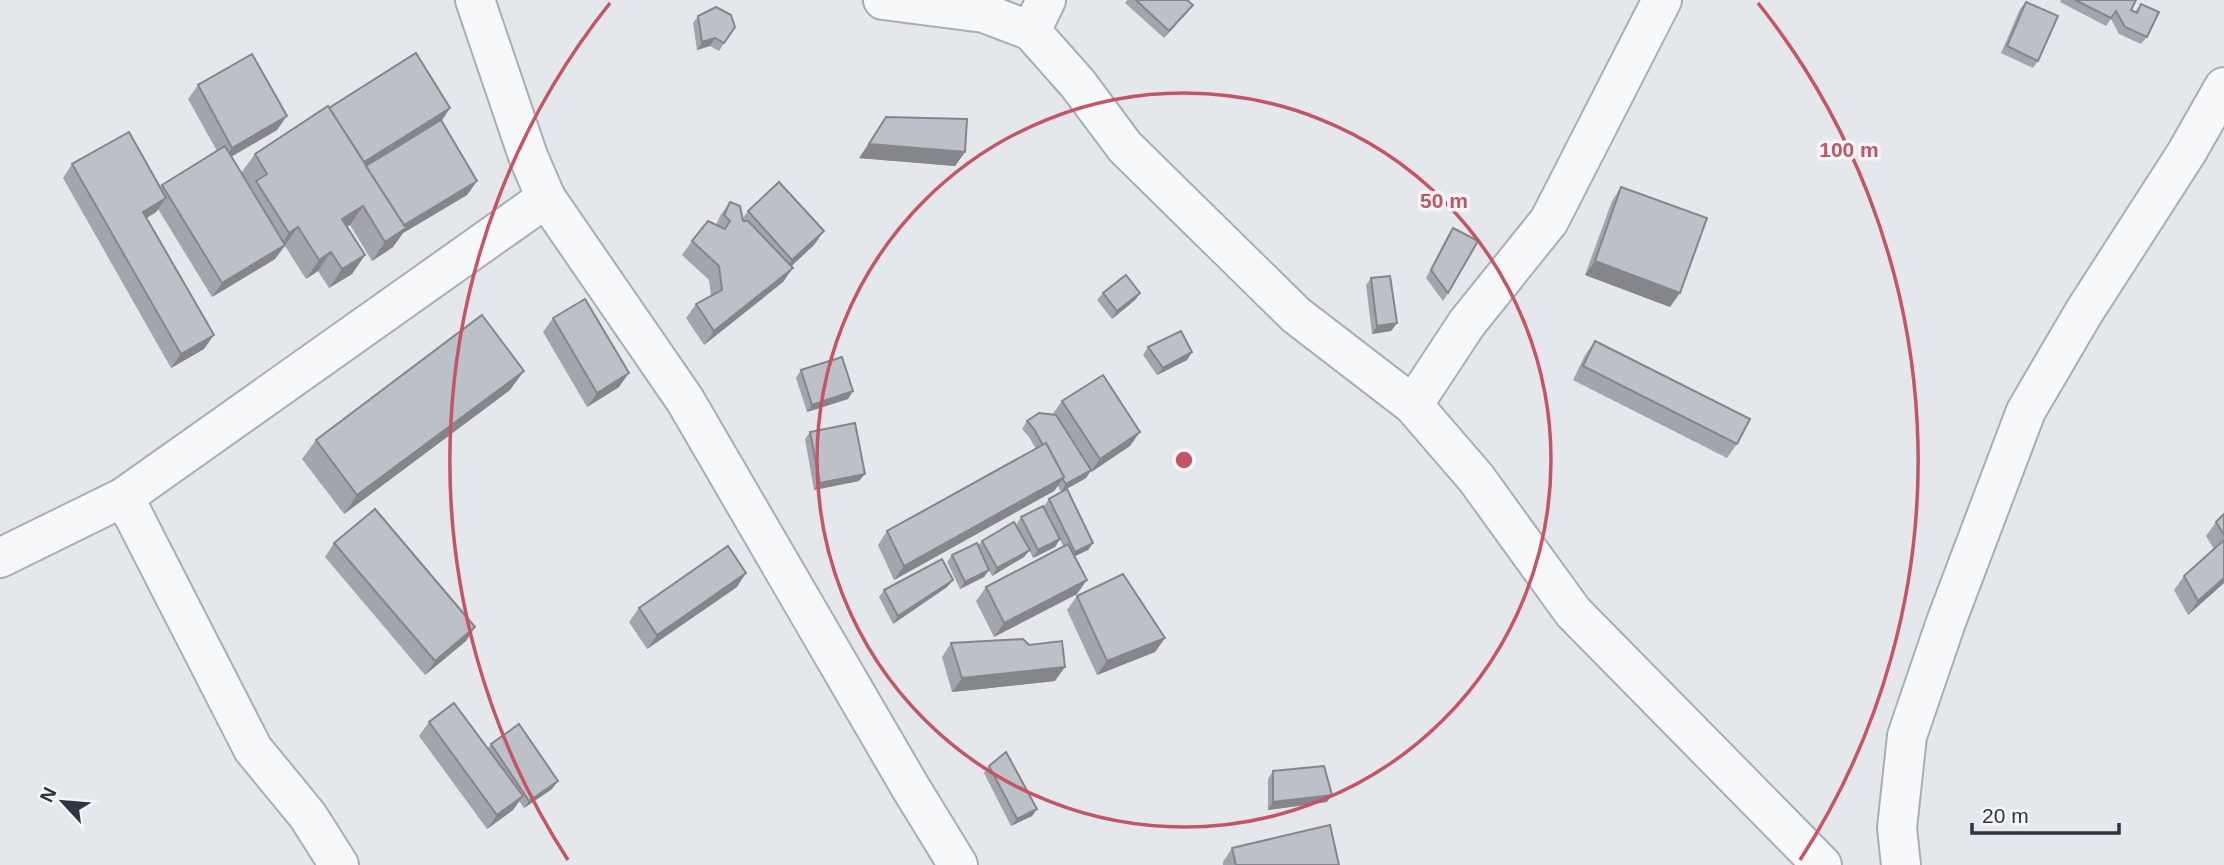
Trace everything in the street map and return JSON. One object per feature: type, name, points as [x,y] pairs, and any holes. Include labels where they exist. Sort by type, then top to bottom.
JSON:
[{"type":"street","points":[[475,0],[514,118],[546,198],[685,400],[958,865]]},
{"type":"street","points":[[883,0],[984,13],[1039,15],[1078,83],[1125,147],[1296,315],[1413,405],[1476,478],[1573,612],[1822,865]]},
{"type":"street","points":[[1413,405],[1467,323],[1549,221],[1662,0]]},
{"type":"street","points":[[1901,865],[1898,828],[1907,736],[1946,622],[2026,411],[2084,312],[2187,152],[2224,87]]},
{"type":"street","points":[[0,558],[124,497],[546,198]]},
{"type":"street","points":[[124,497],[253,749],[308,816],[339,865]]},
{"type":"building","points":[[1136,0],[1187,0],[1193,5],[1169,31]]},
{"type":"building","points":[[2075,0],[2136,0],[2131,10],[2137,13],[2141,4],[2159,12],[2147,37],[2125,27],[2116,11],[2111,18]]},
{"type":"building","points":[[2026,2],[2058,16],[2038,61],[2007,46]]},
{"type":"building","points":[[716,7],[731,15],[735,27],[724,43],[715,38],[702,42],[698,16]]},
{"type":"building","points":[[416,53],[450,108],[364,162],[329,108]]},
{"type":"building","points":[[252,54],[287,116],[232,148],[198,85]]},
{"type":"building","points":[[328,106],[406,228],[385,242],[363,206],[342,219],[365,255],[342,269],[331,252],[319,260],[298,227],[289,233],[256,181],[267,174],[255,154]]},
{"type":"building","points":[[886,117],[967,119],[965,152],[869,144]]},
{"type":"building","points":[[441,120],[477,181],[404,225],[366,166]]},
{"type":"building","points":[[129,132],[166,198],[143,212],[214,335],[181,354],[72,164]]},
{"type":"building","points":[[225,146],[285,245],[222,283],[162,185]]},
{"type":"building","points":[[779,182],[824,231],[792,260],[748,211]]},
{"type":"building","points":[[1621,187],[1707,218],[1680,293],[1595,261]]},
{"type":"building","points":[[730,202],[740,206],[743,221],[748,221],[793,268],[714,331],[696,304],[722,290],[719,266],[692,241],[708,221],[725,229],[730,221],[724,215]]},
{"type":"building","points":[[1453,228],[1478,241],[1448,293],[1431,270]]},
{"type":"building","points":[[1126,275],[1140,293],[1117,311],[1103,293]]},
{"type":"building","points":[[1390,276],[1397,323],[1377,326],[1371,278]]},
{"type":"building","points":[[585,299],[629,373],[597,393],[553,318]]},
{"type":"building","points":[[482,315],[524,371],[357,495],[316,440]]},
{"type":"building","points":[[1181,331],[1192,352],[1163,368],[1148,347]]},
{"type":"building","points":[[1595,341],[1750,419],[1737,444],[1583,366]]},
{"type":"building","points":[[842,357],[853,391],[812,405],[801,370]]},
{"type":"building","points":[[1103,375],[1140,432],[1100,459],[1062,401]]},
{"type":"building","points":[[1039,413],[1056,415],[1091,470],[1066,484],[1046,443],[1043,445],[1027,421]]},
{"type":"building","points":[[855,423],[865,474],[820,483],[810,432]]},
{"type":"building","points":[[1046,443],[1064,477],[904,566],[887,531]]},
{"type":"building","points":[[1067,489],[1093,543],[1075,552],[1049,499]]},
{"type":"building","points":[[1043,506],[1060,539],[1038,550],[1021,517]]},
{"type":"building","points":[[375,509],[475,627],[435,661],[334,543]]},
{"type":"building","points":[[2224,514],[2224,535],[2216,522]]},
{"type":"building","points":[[1014,522],[1030,550],[997,568],[982,541]]},
{"type":"building","points":[[2224,540],[2224,578],[2198,601],[2184,576]]},
{"type":"building","points":[[977,543],[989,570],[965,582],[952,555]]},
{"type":"building","points":[[1068,544],[1087,580],[1004,623],[986,587]]},
{"type":"building","points":[[728,546],[746,573],[657,635],[639,608]]},
{"type":"building","points":[[942,559],[953,580],[898,616],[884,590]]},
{"type":"building","points":[[1123,574],[1165,638],[1107,661],[1077,596]]},
{"type":"building","points":[[1023,639],[1029,645],[1062,641],[1065,667],[962,678],[951,643]]},
{"type":"building","points":[[454,703],[523,796],[497,815],[429,722]]},
{"type":"building","points":[[519,724],[558,781],[529,801],[491,744]]},
{"type":"building","points":[[1006,752],[1037,809],[1017,819],[989,766]]},
{"type":"building","points":[[1324,766],[1332,795],[1273,802],[1273,771]]},
{"type":"building","points":[[1330,825],[1339,865],[1236,865],[1232,848]]}]
